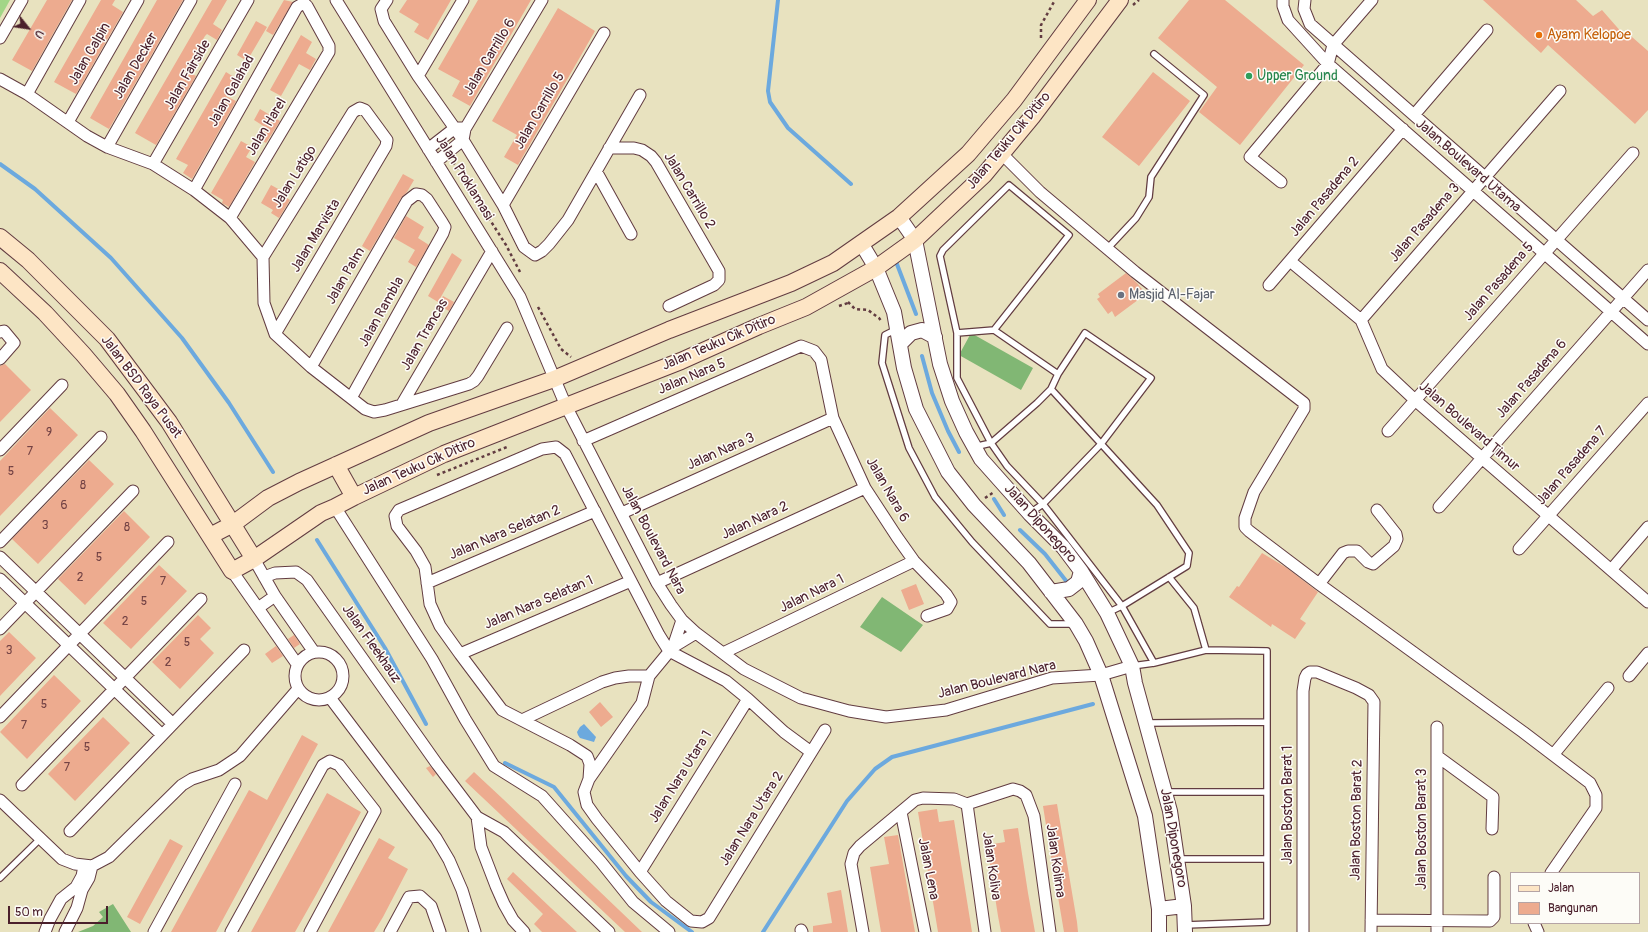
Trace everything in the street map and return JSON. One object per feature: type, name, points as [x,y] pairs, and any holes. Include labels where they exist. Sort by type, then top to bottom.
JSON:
[{"type":"main road","name":"Jalan Teuku Cik Ditiro","points":[[210,536],[232,524],[268,498],[429,423],[554,379],[669,330],[791,283],[833,263],[899,216],[968,154],[1014,100],[1088,0]]},
{"type":"main road","name":"Jalan Teuku Cik Ditiro","points":[[232,571],[254,559],[322,513],[444,454],[681,361],[806,306],[876,268],[915,240],[958,200],[1002,154],[1032,118],[1120,0]]},
{"type":"main road","name":"Jalan BSD Raya Pusat","points":[[0,237],[28,260],[108,339],[169,422],[254,559]]},
{"type":"main road","name":"Jalan BSD Raya Pusat","points":[[0,272],[45,313],[78,348],[117,394],[143,431],[232,571]]},
{"type":"main road","points":[[336,465],[354,497]]},
{"type":"street","points":[[0,38],[22,0]]},
{"type":"street","points":[[27,94],[80,0]]},
{"type":"street","name":"Jalan Calpin","points":[[68,122],[138,0]]},
{"type":"street","name":"Jalan Decker","points":[[107,147],[191,0]]},
{"type":"street","name":"Jalan Fairside","points":[[153,164],[248,0]]},
{"type":"street","name":"Jalan Proklamasi","points":[[336,0],[520,297],[566,406]]},
{"type":"street","points":[[418,76],[463,0]]},
{"type":"street","name":"Jalan Carrillo 6","points":[[461,132],[542,0]]},
{"type":"street","name":"Jalan Boulevard Utama","points":[[1283,0],[1283,6],[1288,20],[1328,64],[1648,344]]},
{"type":"street","name":"Jalan Boulevard Utama","points":[[1305,0],[1304,9],[1310,24],[1648,320]]},
{"type":"street","points":[[1281,182],[1250,157],[1328,64],[1333,44],[1372,0]]},
{"type":"street","name":"Jalan Harel","points":[[230,218],[329,52],[329,46],[307,6],[304,4],[297,7]]},
{"type":"street","points":[[384,5],[384,21],[418,76],[461,132],[503,205],[524,247],[535,255],[542,251],[568,220],[640,95]]},
{"type":"street","name":"Jalan Galahad","points":[[194,190],[297,7]]},
{"type":"street","points":[[1414,115],[1487,30]]},
{"type":"street","name":"Jalan Carrillo 5","points":[[503,205],[604,33]]},
{"type":"street","points":[[0,79],[27,94],[87,136],[107,147],[153,164],[194,190],[230,218],[263,257],[264,303],[275,334],[311,367],[365,409],[374,412],[385,410],[469,384],[478,376],[507,328]]},
{"type":"street","name":"Jalan Pasadena 3","points":[[1361,320],[1560,91]]},
{"type":"street","name":"Jalan Marvista","points":[[275,334],[386,146],[387,140],[365,110],[360,108],[353,112]]},
{"type":"street","name":"Jalan Latigo","points":[[263,257],[353,112]]},
{"type":"street","name":"Jalan Pasadena 2","points":[[1269,285],[1403,129]]},
{"type":"street","points":[[428,149],[461,132]]},
{"type":"street","points":[[436,162],[448,152],[461,132]]},
{"type":"street","name":"Jalan Carrillo 2","points":[[609,148],[634,148],[642,150],[651,156],[656,162],[719,271],[718,280],[714,285],[669,306]]},
{"type":"street","name":"Jalan Pasadena 5","points":[[1388,430],[1633,153]]},
{"type":"street","points":[[1002,154],[1040,192],[1107,249],[1304,403],[1304,409],[1254,492],[1245,518],[1245,524],[1249,532],[1590,783],[1596,795],[1596,808],[1552,872]]},
{"type":"street","points":[[596,171],[631,234]]},
{"type":"street","name":"Jalan Rambla","points":[[351,398],[445,227],[427,199],[422,195],[416,194],[407,201]]},
{"type":"street","name":"Jalan Palm","points":[[311,367],[407,201]]},
{"type":"street","name":"Jalan Diponegoro","points":[[899,216],[915,240],[940,364],[952,401],[974,447],[981,459],[1030,514],[1063,546],[1081,571],[1107,613],[1132,666],[1170,811],[1184,906],[1185,929]]},
{"type":"street","name":"Jalan Diponegoro","points":[[861,243],[876,268],[897,325],[904,368],[916,409],[948,472],[974,505],[1029,563],[1076,624],[1086,641],[1101,675],[1145,816],[1159,909],[1159,932]]},
{"type":"street","name":"Jalan Trancas","points":[[402,404],[492,251]]},
{"type":"street","name":"Jalan Boulevard Timur","points":[[1290,261],[1361,320],[1382,369],[1415,400],[1648,602]]},
{"type":"street","name":"Jalan Pasadena 6","points":[[1439,507],[1648,270]]},
{"type":"street","points":[[900,344],[911,333],[922,330],[935,337]]},
{"type":"street","points":[[0,332],[4,331],[14,343],[0,359]]},
{"type":"street","name":"Jalan Nara 5","points":[[583,441],[801,346],[814,351]]},
{"type":"street","name":"Jalan Nara 6","points":[[814,351],[821,360],[833,418],[865,488],[914,562],[946,594],[951,602],[946,609],[927,616]]},
{"type":"street","points":[[0,450],[62,385]]},
{"type":"street","name":"Jalan Pasadena 7","points":[[1518,549],[1648,403]]},
{"type":"street","name":"Jalan Boulevard Nara","points":[[566,406],[657,583],[671,606],[682,620],[696,633],[744,669],[802,698],[849,711],[886,717],[946,710],[1052,678],[1101,675],[1132,666]]},
{"type":"street","name":"Jalan Nara 3","points":[[622,513],[833,418]]},
{"type":"street","points":[[0,542],[101,437]]},
{"type":"street","points":[[589,779],[590,764],[587,756],[502,710],[460,654],[440,626],[430,604],[425,567],[416,551],[397,526],[395,516],[399,510],[542,449],[556,447],[565,454],[660,636],[671,649],[726,681],[784,732],[811,752]]},
{"type":"street","name":"Jalan Nara 2","points":[[657,583],[865,488]]},
{"type":"street","points":[[0,629],[133,491]]},
{"type":"street","points":[[335,507],[432,659],[465,719],[494,766],[542,796],[602,862],[633,902],[669,932]]},
{"type":"street","points":[[1318,584],[1344,553],[1348,551],[1356,551],[1368,562],[1373,564],[1394,546],[1397,538],[1396,534],[1377,510]]},
{"type":"street","name":"Jalan Nara Selatan 2","points":[[427,583],[595,511]]},
{"type":"street","points":[[1611,570],[1648,527]]},
{"type":"street","points":[[0,717],[168,542]]},
{"type":"street","points":[[0,557],[173,724]]},
{"type":"street","points":[[254,559],[275,596],[314,652]]},
{"type":"street","name":"Jalan Nara 1","points":[[723,653],[914,562]]},
{"type":"street","points":[[232,571],[297,664]]},
{"type":"street","points":[[1051,592],[1069,589],[1078,582],[1081,571]]},
{"type":"street","name":"Jalan Fleekhauz","points":[[264,577],[275,574],[296,572],[307,580],[437,764],[477,817]]},
{"type":"street","points":[[0,579],[162,735]]},
{"type":"street","name":"Jalan Nara Selatan 1","points":[[460,654],[631,581]]},
{"type":"street","points":[[258,608],[275,596]]},
{"type":"street","points":[[22,785],[201,600]]},
{"type":"street","points":[[671,649],[682,620]]},
{"type":"street","points":[[640,872],[596,819],[587,805],[584,792],[589,779],[642,703],[649,676],[671,649],[696,633]]},
{"type":"street","points":[[70,831],[244,650]]},
{"type":"street","points":[[314,652],[330,654],[336,658],[343,672],[341,687],[331,699],[315,701],[300,692],[294,674],[297,664],[304,656],[314,652]]},
{"type":"street","points":[[1629,676],[1648,653]]},
{"type":"street","name":"Jalan Boston Barat 1","points":[[1303,932],[1303,691],[1305,678],[1310,672],[1317,672],[1356,688],[1372,698],[1374,709]]},
{"type":"street","points":[[522,720],[602,682],[629,676],[649,676]]},
{"type":"street","points":[[1553,755],[1608,688]]},
{"type":"street","points":[[45,932],[61,899],[76,886],[88,866],[109,857],[182,785],[192,779],[219,770],[240,756],[281,710],[300,692]]},
{"type":"street","points":[[331,699],[436,838],[449,860],[462,890],[475,932]]},
{"type":"street","name":"Jalan Nara Utara 1","points":[[640,872],[748,699]]},
{"type":"street","name":"Jalan Boston Barat 2","points":[[1371,932],[1374,709]]},
{"type":"street","name":"Jalan Boston Barat 3","points":[[1437,727],[1437,926]]},
{"type":"street","name":"Jalan Nara Utara 2","points":[[640,872],[666,901],[691,921],[702,922],[709,918],[825,730]]},
{"type":"street","points":[[1437,756],[1493,797],[1492,829]]},
{"type":"street","points":[[231,932],[323,765],[330,761],[339,765],[375,811],[310,932]]},
{"type":"street","points":[[154,932],[234,784]]},
{"type":"street","name":"Jalan Kolima","points":[[967,804],[1013,789],[1026,795],[1034,816],[1050,932]]},
{"type":"street","points":[[863,932],[851,868],[854,853],[860,846],[915,800],[923,798],[954,799],[967,804]]},
{"type":"street","points":[[0,800],[62,859],[88,866]]},
{"type":"street","name":"Jalan Koliva","points":[[967,804],[985,932]]},
{"type":"street","name":"Jalan Lena","points":[[901,812],[925,932]]},
{"type":"street","points":[[477,817],[481,847],[496,886],[513,920],[524,932]]},
{"type":"street","points":[[477,817],[504,832],[609,932]]},
{"type":"street","points":[[65,932],[77,908],[82,890],[89,878],[88,866]]},
{"type":"street","points":[[1371,920],[1437,926],[1490,921],[1494,917],[1494,877]]},
{"type":"street","points":[[390,932],[409,897],[420,896],[431,906],[440,932]]},
{"type":"street","points":[[61,899],[77,908]]},
{"type":"street","points":[[1159,909],[1184,906]]},
{"type":"lane","points":[[1107,249],[1136,218],[1149,197],[1151,177],[1204,95],[1154,54]]},
{"type":"lane","points":[[994,330],[1069,234],[1009,184],[943,250],[940,256],[957,333],[957,378],[991,443],[1007,466],[1043,504],[1122,606],[1154,663]]},
{"type":"lane","points":[[897,325],[885,335],[882,363],[909,448],[935,497],[972,542],[1050,624],[1076,624]]},
{"type":"lane","points":[[957,333],[994,330],[1058,374]]},
{"type":"lane","points":[[974,447],[991,443],[1051,389],[1058,374],[1085,333],[1151,378],[1101,444],[1043,504],[1030,514]]},
{"type":"lane","points":[[1051,389],[1157,505],[1189,554],[1187,566],[1122,606],[1107,613]]},
{"type":"lane","points":[[1169,577],[1194,608],[1206,650]]},
{"type":"lane","points":[[1132,666],[1154,663],[1206,650],[1266,651],[1268,922],[1185,929]]},
{"type":"lane","points":[[1146,723],[1267,722]]},
{"type":"lane","points":[[1165,792],[1267,792]]},
{"type":"lane","points":[[0,878],[40,839]]},
{"type":"lane","points":[[1178,860],[1267,859]]},
{"type":"path","points":[[1041,41],[1041,25],[1055,0]]},
{"type":"path","points":[[448,152],[506,245],[520,272]]},
{"type":"path","points":[[535,300],[561,349],[568,356],[577,359]]},
{"type":"path","points":[[848,303],[855,309],[868,310],[879,318],[883,324],[897,325]]},
{"type":"path","points":[[974,505],[1004,485]]},
{"type":"green space","points":[[0,0],[10,0],[0,18]]},
{"type":"green space","points":[[971,333],[1033,368],[1021,390],[959,355]]},
{"type":"green space","points":[[882,597],[923,625],[901,652],[860,627]]},
{"type":"green space","points":[[113,904],[131,932],[78,932],[93,926],[103,917],[99,912]]},
{"type":"water","points":[[584,724],[596,737],[594,742],[580,738],[578,735],[577,732]]},
{"type":"building","points":[[47,0],[72,0],[32,71],[12,60]]},
{"type":"building","points":[[101,0],[115,0],[112,5],[123,12],[76,94],[54,82]]},
{"type":"building","points":[[157,0],[183,0],[109,129],[90,118]]},
{"type":"building","points":[[212,0],[227,0],[213,24],[222,30],[217,40],[207,34],[205,36],[185,70],[196,76],[156,145],[135,133]]},
{"type":"building","points":[[284,0],[293,2],[273,35],[266,31]]},
{"type":"building","points":[[407,0],[451,0],[428,40],[414,32],[419,24],[399,12]]},
{"type":"building","points":[[478,0],[531,0],[470,106],[452,96],[460,81],[438,69]]},
{"type":"building","name":"Upper Ground","points":[[1189,0],[1225,0],[1304,65],[1240,145],[1199,112],[1217,87],[1158,38]]},
{"type":"building","points":[[1483,0],[1576,0],[1593,16],[1602,10],[1623,34],[1632,37],[1648,51],[1648,110],[1635,124],[1548,45],[1541,53]]},
{"type":"building","points":[[558,8],[595,31],[518,165],[504,157],[517,135],[492,121]]},
{"type":"building","points":[[256,21],[267,27],[247,61],[237,55]]},
{"type":"building","points":[[301,35],[312,42],[306,53],[316,59],[310,70],[299,64],[281,96],[270,90]]},
{"type":"building","points":[[226,72],[237,79],[226,96],[236,101],[192,179],[183,173],[188,165],[176,159]]},
{"type":"building","points":[[1153,72],[1190,101],[1139,166],[1102,137]]},
{"type":"building","points":[[260,109],[280,121],[266,143],[258,138],[265,127],[254,120]]},
{"type":"building","points":[[241,141],[252,147],[246,157],[255,162],[229,207],[222,203],[223,200],[211,193]]},
{"type":"building","points":[[403,174],[414,180],[407,192],[401,198],[370,251],[362,246]]},
{"type":"building","points":[[271,185],[282,191],[280,194],[290,200],[279,218],[271,213],[273,210],[261,203]]},
{"type":"building","points":[[406,216],[424,227],[418,238],[429,245],[416,267],[408,262],[415,250],[394,238]]},
{"type":"building","points":[[452,253],[462,260],[438,302],[428,296]]},
{"type":"building","name":"Masjid Al-Fajar","points":[[1126,273],[1146,294],[1115,317],[1112,311],[1108,314],[1097,299],[1100,297],[1098,294]]},
{"type":"building","points":[[443,296],[454,302],[449,311],[438,305]]},
{"type":"building","points":[[5,364],[31,390],[0,422],[0,366]]},
{"type":"building","points":[[50,408],[78,435],[0,516],[0,461]]},
{"type":"building","points":[[89,460],[114,484],[38,564],[12,539]]},
{"type":"building","points":[[124,511],[150,537],[85,605],[58,579]]},
{"type":"building","points":[[1262,553],[1287,568],[1318,592],[1300,619],[1306,623],[1295,639],[1272,624],[1271,627],[1229,597],[1237,586],[1239,587]]},
{"type":"building","points":[[159,565],[187,591],[131,649],[103,623]]},
{"type":"building","points":[[916,584],[924,604],[909,610],[901,590]]},
{"type":"building","points":[[198,615],[211,628],[200,639],[214,653],[180,689],[152,662]]},
{"type":"building","points":[[9,632],[36,658],[0,696],[0,641]]},
{"type":"building","points":[[294,635],[300,644],[294,648],[288,639]]},
{"type":"building","points":[[276,646],[283,656],[272,663],[265,654]]},
{"type":"building","points":[[54,675],[81,701],[27,759],[0,732]]},
{"type":"building","points":[[600,702],[613,717],[601,727],[589,712]]},
{"type":"building","points":[[103,717],[130,743],[75,801],[48,774]]},
{"type":"building","points":[[302,735],[318,744],[216,932],[171,932],[249,790],[267,800]]},
{"type":"building","points":[[430,766],[436,774],[433,777],[426,768]]},
{"type":"building","points":[[474,772],[642,932],[625,932],[465,781]]},
{"type":"building","points":[[327,793],[361,812],[316,895],[295,932],[251,932]]},
{"type":"building","points":[[1057,804],[1078,932],[1064,932],[1049,844],[1043,806]]},
{"type":"building","points":[[937,809],[939,822],[954,820],[972,932],[938,932],[918,812]]},
{"type":"building","points":[[1018,828],[1035,932],[1001,932],[987,845],[1005,842],[1003,830]]},
{"type":"building","points":[[898,835],[915,932],[881,932],[870,867],[889,864],[884,837]]},
{"type":"building","points":[[379,838],[395,847],[388,858],[408,869],[383,917],[374,932],[328,932]]},
{"type":"building","points":[[170,839],[183,846],[140,924],[127,917]]},
{"type":"building","points":[[513,872],[577,932],[542,932],[534,924],[543,914],[507,879]]},
{"type":"building","points":[[841,890],[848,932],[813,932],[813,926],[832,923],[827,893]]},
{"type":"waterway","points":[[778,0],[768,91],[770,102],[788,128],[851,184]]},
{"type":"waterway","points":[[0,164],[35,189],[111,258],[182,338],[229,403],[273,472]]},
{"type":"waterway","points":[[895,259],[916,314]]},
{"type":"waterway","points":[[922,356],[932,393],[948,431],[959,452]]},
{"type":"waterway","points":[[994,499],[1004,515]]},
{"type":"waterway","points":[[1020,530],[1045,554],[1067,582]]},
{"type":"waterway","points":[[317,540],[385,648],[426,724]]},
{"type":"waterway","points":[[763,932],[847,801],[875,769],[892,757],[1093,704]]},
{"type":"waterway","points":[[505,763],[554,787],[626,876],[651,902],[692,932]]},
{"type":"place","name":"Ayam Kelopoe","points":[[1539,35]]},
{"type":"place","name":"Upper Ground","points":[[1249,76]]},
{"type":"place","name":"Masjid Al-Fajar","points":[[1121,295]]}]
